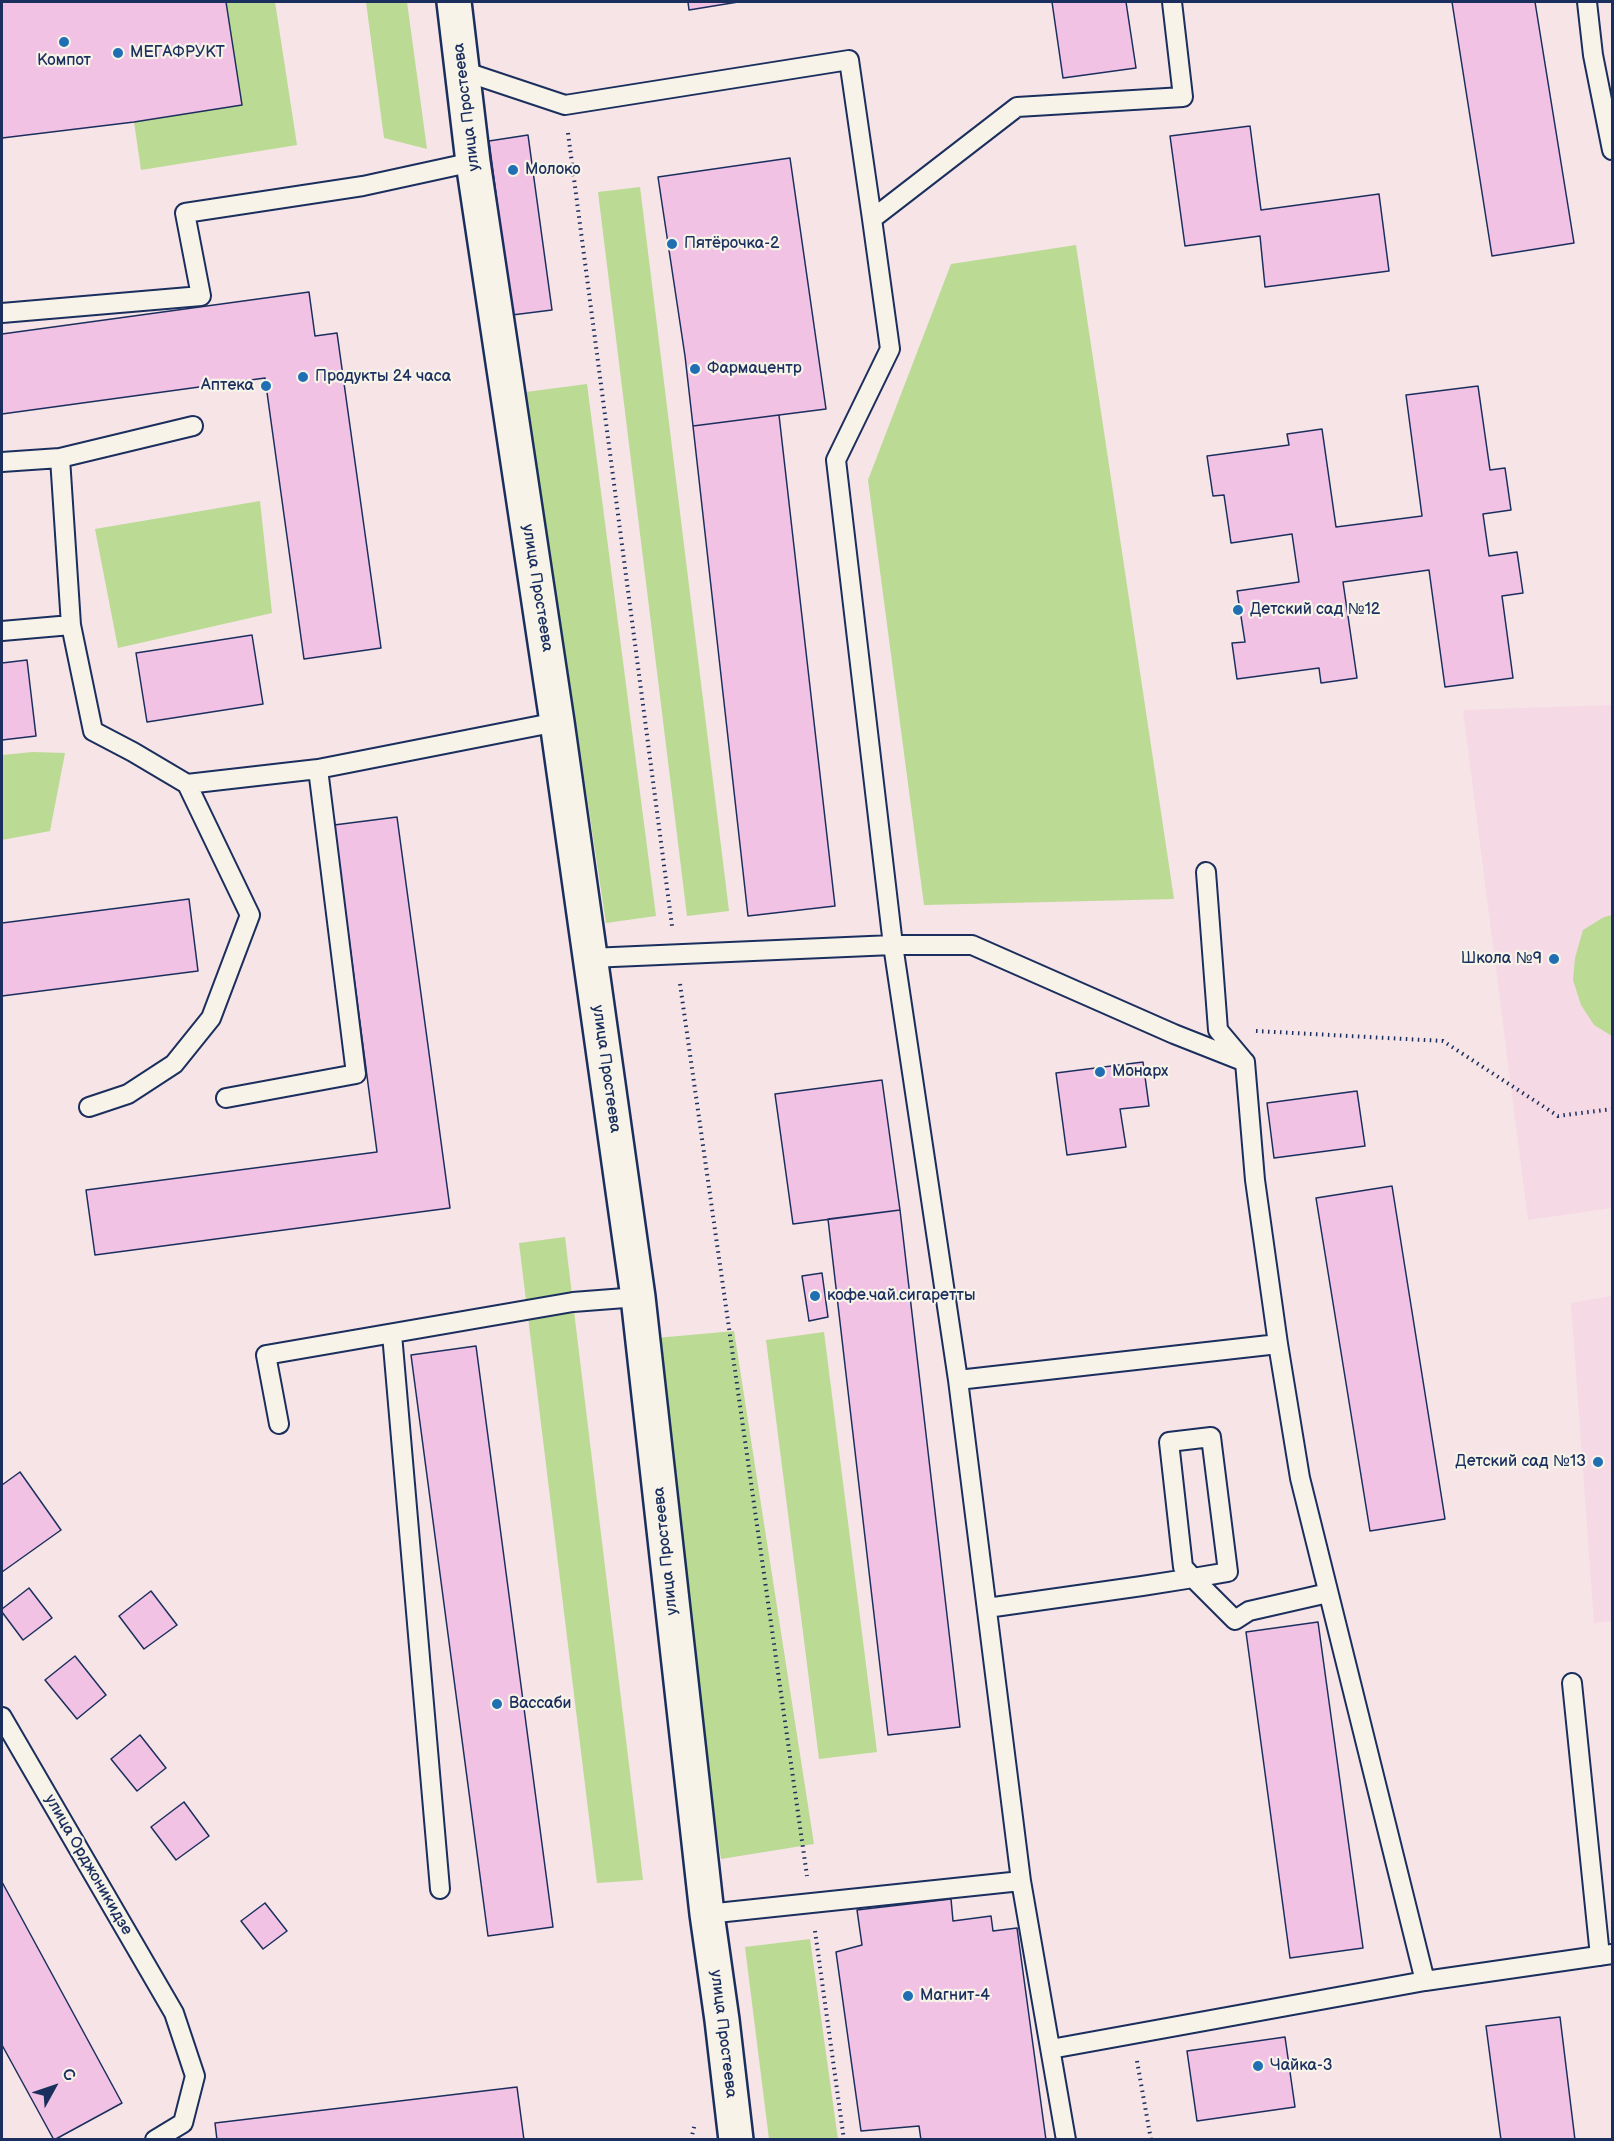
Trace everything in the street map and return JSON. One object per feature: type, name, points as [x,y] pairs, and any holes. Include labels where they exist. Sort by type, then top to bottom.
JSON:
[{"type":"street","name":"улица Простеева","points":[[454,2],[473,162],[557,722],[638,1297],[707,1914],[736,2139]]},
{"type":"lane","points":[[872,219],[1017,107],[1182,97],[1172,2]]},
{"type":"lane","points":[[1587,2],[1593,55],[1612,150]]},
{"type":"lane","points":[[463,71],[565,105],[849,60],[890,349],[836,460],[893,945],[958,1380],[1021,1881],[1066,2139]]},
{"type":"lane","points":[[2,313],[201,296],[185,213],[363,186],[473,162]]},
{"type":"lane","points":[[2,462],[60,458],[193,426]]},
{"type":"lane","points":[[60,458],[71,625],[93,731],[187,784],[250,915],[211,1018],[174,1064],[128,1094],[89,1107]]},
{"type":"lane","points":[[2,631],[71,625]]},
{"type":"lane","points":[[187,784],[318,769],[557,722]]},
{"type":"lane","points":[[226,1098],[356,1074],[318,769]]},
{"type":"lane","points":[[1206,872],[1218,1030],[1245,1062],[1255,1180],[1300,1478],[1425,1981]]},
{"type":"lane","points":[[590,958],[893,945],[972,945],[1174,1034],[1245,1062]]},
{"type":"lane","points":[[279,1424],[266,1355],[573,1302],[638,1297]]},
{"type":"lane","points":[[392,1334],[440,1890]]},
{"type":"lane","points":[[958,1380],[1278,1344]]},
{"type":"lane","points":[[987,1608],[1193,1578],[1227,1572],[1211,1437],[1169,1442],[1183,1567],[1193,1578],[1235,1620],[1249,1611],[1328,1593]]},
{"type":"lane","points":[[1051,2049],[1425,1981],[1606,1955],[1572,1683]]},
{"type":"lane","name":"улица Орджоникидзе","points":[[2,1717],[174,2013],[195,2076],[183,2123],[155,2139]]},
{"type":"lane","points":[[707,1914],[1021,1881]]},
{"type":"path","points":[[565,105],[676,954],[844,2139]]},
{"type":"path","points":[[1218,1030],[1443,1041],[1558,1116],[1612,1109]]},
{"type":"path","points":[[1133,2034],[1151,2139]]},
{"type":"shaded area","name":"Школа №9","points":[[1612,705],[1612,1208],[1528,1220],[1463,710]]},
{"type":"shaded area","name":"Детский сад №13","points":[[1612,1296],[1612,1621],[1594,1623],[1571,1303]]},
{"type":"green space","points":[[226,2],[275,2],[297,145],[141,170],[134,122],[242,105]]},
{"type":"green space","points":[[366,2],[407,2],[427,149],[384,138]]},
{"type":"green space","points":[[640,187],[729,911],[687,916],[598,192]]},
{"type":"green space","points":[[1076,245],[1174,899],[924,905],[868,480],[951,264]]},
{"type":"green space","points":[[587,384],[656,916],[606,923],[526,392]]},
{"type":"green space","points":[[260,501],[272,613],[118,648],[95,529]]},
{"type":"green space","points":[[33,752],[65,753],[50,831],[2,840],[2,755]]},
{"type":"green space","points":[[1612,915],[1612,1036],[1594,1025],[1581,1005],[1573,980],[1575,958],[1583,930],[1604,917]]},
{"type":"green space","points":[[565,1237],[643,1880],[597,1883],[519,1243]]},
{"type":"green space","points":[[734,1331],[814,1844],[721,1859],[645,1339]]},
{"type":"green space","points":[[824,1332],[877,1752],[819,1759],[766,1340]]},
{"type":"green space","points":[[810,1939],[838,2139],[769,2139],[745,1947]]},
{"type":"building","name":"МЕГАФРУКТ","points":[[2,2],[226,2],[242,105],[134,122],[2,138]]},
{"type":"building","points":[[688,2],[738,2],[689,10]]},
{"type":"building","points":[[1052,2],[1126,2],[1136,68],[1063,78]]},
{"type":"building","points":[[1452,2],[1535,2],[1574,243],[1492,256]]},
{"type":"building","points":[[1250,126],[1261,210],[1379,194],[1389,271],[1265,287],[1260,236],[1185,246],[1170,136]]},
{"type":"building","points":[[528,135],[552,310],[512,315],[489,141]]},
{"type":"building","points":[[790,158],[826,409],[693,426],[685,356],[658,177]]},
{"type":"building","points":[[309,292],[315,336],[337,333],[381,648],[304,659],[265,378],[2,414],[2,334]]},
{"type":"building","points":[[1478,386],[1490,470],[1505,468],[1511,510],[1483,514],[1489,556],[1517,552],[1523,593],[1502,596],[1513,678],[1445,687],[1429,570],[1343,582],[1357,678],[1321,683],[1319,668],[1237,679],[1232,643],[1245,642],[1237,591],[1299,582],[1292,534],[1231,543],[1224,495],[1213,496],[1207,456],[1289,445],[1287,434],[1322,429],[1336,527],[1422,516],[1406,395]]},
{"type":"building","points":[[779,415],[835,906],[748,916],[693,426]]},
{"type":"building","points":[[252,635],[263,704],[147,722],[136,653]]},
{"type":"building","points":[[27,660],[36,736],[2,740],[2,663]]},
{"type":"building","points":[[397,817],[450,1208],[95,1255],[86,1190],[377,1152],[334,825]]},
{"type":"building","points":[[189,899],[198,971],[2,996],[2,923]]},
{"type":"building","points":[[1143,1062],[1149,1106],[1120,1109],[1126,1147],[1067,1155],[1056,1073]]},
{"type":"building","points":[[882,1080],[900,1210],[793,1224],[775,1094]]},
{"type":"building","points":[[1357,1091],[1365,1146],[1274,1158],[1267,1103]]},
{"type":"building","points":[[1392,1186],[1445,1519],[1370,1531],[1316,1198]]},
{"type":"building","points":[[900,1210],[960,1727],[888,1735],[828,1219]]},
{"type":"building","name":"кофе.чай.сигаретты","points":[[822,1273],[828,1317],[809,1321],[802,1276]]},
{"type":"building","points":[[476,1346],[553,1927],[488,1936],[411,1355]]},
{"type":"building","points":[[20,1472],[61,1530],[2,1572],[2,1485]]},
{"type":"building","points":[[29,1588],[52,1618],[23,1640],[2,1609]]},
{"type":"building","points":[[151,1591],[177,1625],[144,1649],[119,1616]]},
{"type":"building","points":[[1318,1622],[1363,1948],[1290,1958],[1246,1632]]},
{"type":"building","points":[[75,1656],[106,1695],[77,1719],[45,1680]]},
{"type":"building","points":[[140,1735],[166,1768],[137,1791],[111,1759]]},
{"type":"building","points":[[184,1802],[209,1836],[176,1860],[151,1827]]},
{"type":"building","points":[[2,1882],[122,2103],[54,2140],[2,2045]]},
{"type":"building","points":[[951,1899],[953,1921],[991,1916],[993,1931],[1017,1928],[1046,2140],[921,2140],[919,2126],[861,2131],[836,1952],[862,1945],[857,1910]]},
{"type":"building","points":[[265,1903],[287,1931],[263,1949],[241,1921]]},
{"type":"building","points":[[1560,2017],[1575,2140],[1501,2140],[1486,2026]]},
{"type":"building","points":[[1285,2037],[1295,2107],[1197,2121],[1187,2051]]},
{"type":"building","points":[[517,2087],[524,2140],[217,2140],[215,2123]]},
{"type":"place","name":"Компот","points":[[64,42]]},
{"type":"place","name":"МЕГАФРУКТ","points":[[118,53]]},
{"type":"place","name":"Молоко","points":[[513,170]]},
{"type":"place","name":"Пятёрочка-2","points":[[672,244]]},
{"type":"place","name":"Фармацентр","points":[[695,369]]},
{"type":"place","name":"Продукты 24 часа","points":[[303,377]]},
{"type":"place","name":"Аптека","points":[[266,386]]},
{"type":"place","name":"Детский сад №12","points":[[1238,610]]},
{"type":"place","name":"Школа №9","points":[[1554,959]]},
{"type":"place","name":"Монарх","points":[[1100,1072]]},
{"type":"place","name":"кофе.чай.сигаретты","points":[[815,1296]]},
{"type":"place","name":"Детский сад №13","points":[[1598,1462]]},
{"type":"place","name":"Вассаби","points":[[497,1704]]},
{"type":"place","name":"Магнит-4","points":[[908,1996]]},
{"type":"place","name":"Чайка-3","points":[[1258,2066]]}]
